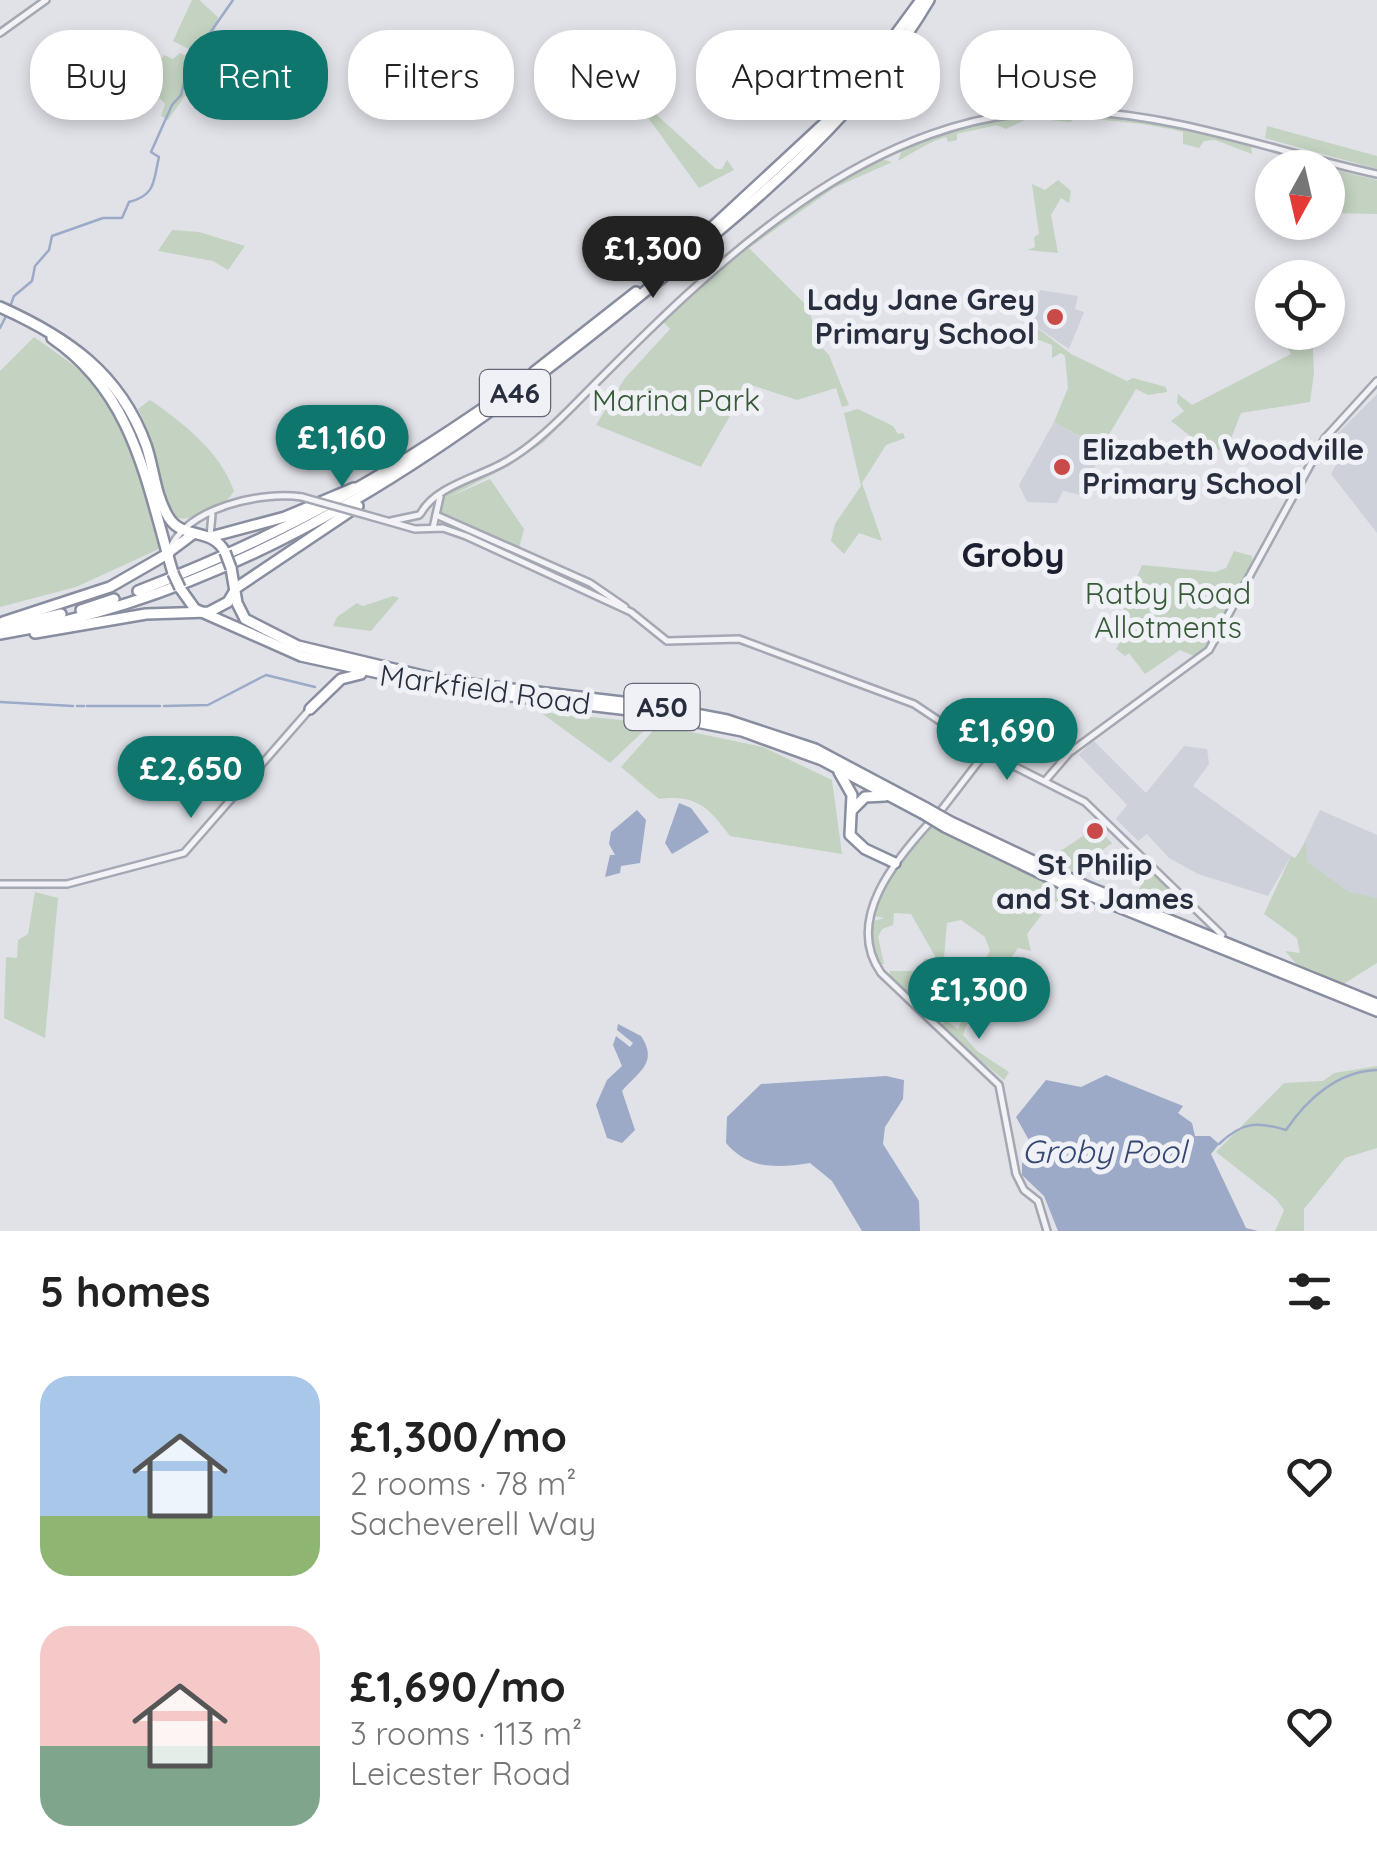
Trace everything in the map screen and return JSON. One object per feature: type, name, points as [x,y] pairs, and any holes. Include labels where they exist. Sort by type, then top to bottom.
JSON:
[{"type":"highway","name":"A46","points":[[0,631],[130,594],[219,560],[336,504],[414,456],[566,346],[753,192],[843,106],[921,0]]},
{"type":"highway","name":"A46","points":[[0,631],[95,612],[228,564],[357,500],[450,442],[587,339],[809,150],[866,91],[930,0]]},
{"type":"highway","points":[[0,308],[69,342],[106,375],[140,430],[167,514],[191,530],[213,535],[320,504],[414,456]]},
{"type":"highway","points":[[20,318],[74,354],[118,406],[142,455],[180,588],[189,605],[202,612]]},
{"type":"highway","points":[[0,631],[221,608],[236,589],[450,442]]},
{"type":"highway","points":[[0,631],[135,575],[191,530]]},
{"type":"highway","points":[[213,535],[231,568],[236,589]]},
{"type":"highway","name":"Markfield Road","points":[[236,589],[245,618],[298,646],[444,681],[648,705],[727,720],[841,760],[947,824],[1069,887],[1377,1012]]},
{"type":"highway","name":"Markfield Road","points":[[202,612],[303,656],[383,676],[484,694],[696,720],[822,760],[924,811]]},
{"type":"highway","points":[[175,613],[303,656],[330,670],[328,689]]},
{"type":"highway","points":[[310,710],[347,674],[383,676]]},
{"type":"highway","points":[[822,760],[848,783],[848,828],[856,842],[895,863]]},
{"type":"highway","points":[[850,812],[872,794],[898,800]]},
{"type":"highway","name":"Markfield Road","points":[[947,824],[1029,862],[1377,1004]]},
{"type":"highway","points":[[1222,935],[1257,956]]},
{"type":"street","points":[[0,33],[46,0]]},
{"type":"street","points":[[420,514],[442,494],[500,465],[541,437],[678,302],[771,226],[863,166],[930,135],[1020,114],[1089,112],[1222,133],[1377,174]]},
{"type":"street","points":[[1045,781],[1080,744],[1209,650],[1326,438],[1377,381]]},
{"type":"street","points":[[433,528],[442,494]]},
{"type":"street","points":[[191,530],[214,513],[254,496],[302,498],[423,529],[452,530],[602,593]]},
{"type":"street","points":[[213,535],[214,513]]},
{"type":"street","points":[[420,514],[423,529]]},
{"type":"street","points":[[388,521],[435,514],[602,593],[667,641],[740,639],[899,697],[986,752],[1095,810],[1222,935]]},
{"type":"street","points":[[0,884],[80,881],[184,854],[310,710]]},
{"type":"street","points":[[986,752],[895,863],[870,914],[874,963],[999,1085],[1016,1174],[1024,1190],[1038,1201],[1047,1231]]},
{"type":"shaded area","name":"Lady Jane Grey Primary School","points":[[1040,290],[1078,296],[1075,309],[1084,312],[1069,349],[1028,321]]},
{"type":"shaded area","points":[[1377,394],[1377,533],[1331,474],[1341,456],[1324,447]]},
{"type":"shaded area","name":"Elizabeth Woodville Primary School","points":[[1054,422],[1103,450],[1081,495],[1063,491],[1057,503],[1027,502],[1019,485]]},
{"type":"shaded area","points":[[1093,740],[1146,793],[1184,746],[1207,749],[1209,764],[1193,786],[1291,856],[1268,896],[1198,874],[1169,858],[1147,834],[1138,841],[1116,819],[1127,805],[1079,755]]},
{"type":"shaded area","points":[[1320,810],[1377,835],[1377,918],[1296,859]]},
{"type":"green space","points":[[192,0],[199,0],[218,17],[215,30],[183,30],[183,46],[173,41]]},
{"type":"green space","points":[[180,53],[183,99],[168,120],[163,117],[163,57],[173,59]]},
{"type":"green space","points":[[650,120],[662,120],[716,169],[722,169],[727,160],[734,170],[699,188]]},
{"type":"green space","points":[[1025,120],[1006,129],[997,125],[957,134],[957,140],[948,142],[946,137],[939,139],[898,161],[902,149],[966,128]]},
{"type":"green space","points":[[1105,120],[1175,125],[1251,144],[1252,154],[1215,140],[1204,141],[1199,148],[1183,144],[1183,132]]},
{"type":"green space","points":[[1267,126],[1377,156],[1377,169],[1345,160],[1345,150],[1308,150],[1265,138]]},
{"type":"green space","name":"Marina Park","points":[[881,159],[892,162],[834,188],[749,248],[809,308],[818,344],[829,355],[849,405],[842,407],[836,388],[797,400],[748,384],[701,467],[596,425],[625,378],[670,329],[663,322],[544,442],[509,466],[449,497],[490,479],[524,529],[519,548],[439,512],[446,494],[505,464],[557,426],[654,328],[745,248],[825,191]]},
{"type":"green space","points":[[1345,172],[1377,180],[1377,214],[1345,213]]},
{"type":"green space","points":[[1058,180],[1071,191],[1069,203],[1061,198],[1051,215],[1058,253],[1027,250],[1035,247],[1034,237],[1039,234],[1032,184],[1045,190]]},
{"type":"green space","points":[[172,230],[199,232],[245,246],[228,270],[213,261],[158,251]]},
{"type":"green space","points":[[1028,321],[1071,354],[1127,381],[1133,378],[1166,387],[1167,392],[1148,395],[1136,389],[1101,448],[1054,422],[1068,388],[1065,356],[1061,353],[1052,358],[1052,345],[1023,334]]},
{"type":"green space","points":[[34,337],[79,370],[110,408],[131,453],[159,549],[76,587],[0,607],[0,371]]},
{"type":"green space","points":[[1289,350],[1313,350],[1310,402],[1241,413],[1230,441],[1253,450],[1248,462],[1194,439],[1171,421],[1184,411],[1177,403],[1178,394],[1192,405],[1291,354]]},
{"type":"green space","points":[[150,400],[187,428],[220,463],[234,491],[217,508],[177,518],[138,409]]},
{"type":"green space","points":[[858,409],[893,426],[905,438],[886,445],[862,483],[882,541],[859,533],[844,554],[831,541],[835,524],[861,486],[844,413]]},
{"type":"green space","name":"Ratby Road Allotments","points":[[1234,551],[1252,556],[1253,563],[1207,648],[1194,656],[1180,650],[1145,674],[1129,653],[1125,656],[1116,649],[1129,626],[1119,621],[1142,565],[1215,572],[1226,568]]},
{"type":"green space","points":[[393,596],[399,598],[371,631],[333,626],[337,617],[357,603],[363,606]]},
{"type":"green space","points":[[540,712],[652,723],[610,763]]},
{"type":"green space","points":[[658,725],[763,747],[832,780],[842,854],[730,836],[701,805],[683,799],[659,799],[621,767]]},
{"type":"green space","points":[[1091,822],[1112,843],[1073,872],[1047,860],[1083,836],[1083,829]]},
{"type":"green space","points":[[932,827],[1072,892],[1078,903],[1075,907],[1052,901],[1027,934],[1031,951],[1018,948],[966,1026],[963,1035],[977,1051],[1009,1072],[1004,1080],[940,1027],[946,1020],[958,1029],[972,996],[965,994],[947,1014],[938,1015],[949,988],[936,991],[940,972],[935,969],[925,980],[930,1003],[926,1013],[890,979],[890,971],[914,971],[925,959],[936,958],[911,914],[894,913],[893,925],[882,929],[878,937],[884,964],[877,965],[871,922],[884,918],[875,916],[874,906],[890,870],[897,868]],"holes":[[[961,920],[985,937],[990,951],[981,965],[990,977],[981,984],[966,964],[959,970],[954,961],[944,957],[947,923]]]},
{"type":"green space","points":[[1306,842],[1307,862],[1349,892],[1377,898],[1377,963],[1342,985],[1301,969],[1285,951],[1300,953],[1297,938],[1264,914],[1291,856],[1295,858]]},
{"type":"green space","points":[[1138,856],[1186,907],[1175,912],[1133,896],[1141,886],[1124,869]]},
{"type":"green space","points":[[35,892],[58,898],[45,1038],[4,1018],[6,957],[17,958],[18,940],[28,934]]},
{"type":"green space","points":[[1377,1066],[1377,1148],[1345,1158],[1304,1209],[1304,1231],[1275,1231],[1284,1210],[1276,1199],[1216,1152],[1284,1083],[1323,1081],[1334,1073]]},
{"type":"water","points":[[679,803],[691,808],[709,832],[672,854],[665,843]]},
{"type":"water","points":[[637,810],[646,820],[640,863],[621,866],[620,873],[605,877],[610,855],[615,855],[609,844],[611,832]]},
{"type":"water","points":[[618,1024],[641,1036],[648,1053],[644,1066],[622,1091],[635,1130],[622,1143],[607,1138],[596,1105],[607,1080],[622,1066],[613,1045],[616,1036],[630,1047],[633,1043],[617,1030]]},
{"type":"water","name":"Groby Pool","points":[[1106,1075],[1183,1106],[1178,1113],[1192,1123],[1195,1136],[1210,1136],[1219,1144],[1211,1154],[1246,1228],[1258,1231],[1058,1231],[1044,1196],[1022,1175],[1022,1163],[1035,1151],[1016,1117],[1046,1080],[1081,1087]]},
{"type":"water","points":[[886,1076],[904,1080],[903,1099],[885,1127],[883,1144],[919,1201],[920,1231],[862,1231],[832,1181],[810,1163],[754,1163],[726,1143],[727,1117],[761,1084]]},
{"type":"waterway","points":[[9,309],[14,296],[32,281],[35,266],[49,250],[52,236],[103,218],[122,218],[129,202],[149,191],[159,157],[151,152],[172,105],[181,95],[189,63],[233,0]]},
{"type":"waterway","points":[[0,328],[6,316]]},
{"type":"waterway","points":[[164,706],[208,705],[266,675],[315,687]]},
{"type":"waterway","points":[[0,702],[73,706]]},
{"type":"waterway","points":[[77,706],[84,706]]},
{"type":"waterway","points":[[87,706],[160,706]]},
{"type":"waterway","points":[[1219,1144],[1250,1125],[1286,1130],[1304,1108],[1337,1081],[1377,1070]]},
{"type":"place","name":"Lady Jane Grey Primary School","points":[[1055,317]]},
{"type":"place","name":"Elizabeth Woodville Primary School","points":[[1062,467]]},
{"type":"place","name":"St Philip and St James","points":[[1095,831]]},
{"type":"district","name":"Groby","points":[[1013,555]]}]
